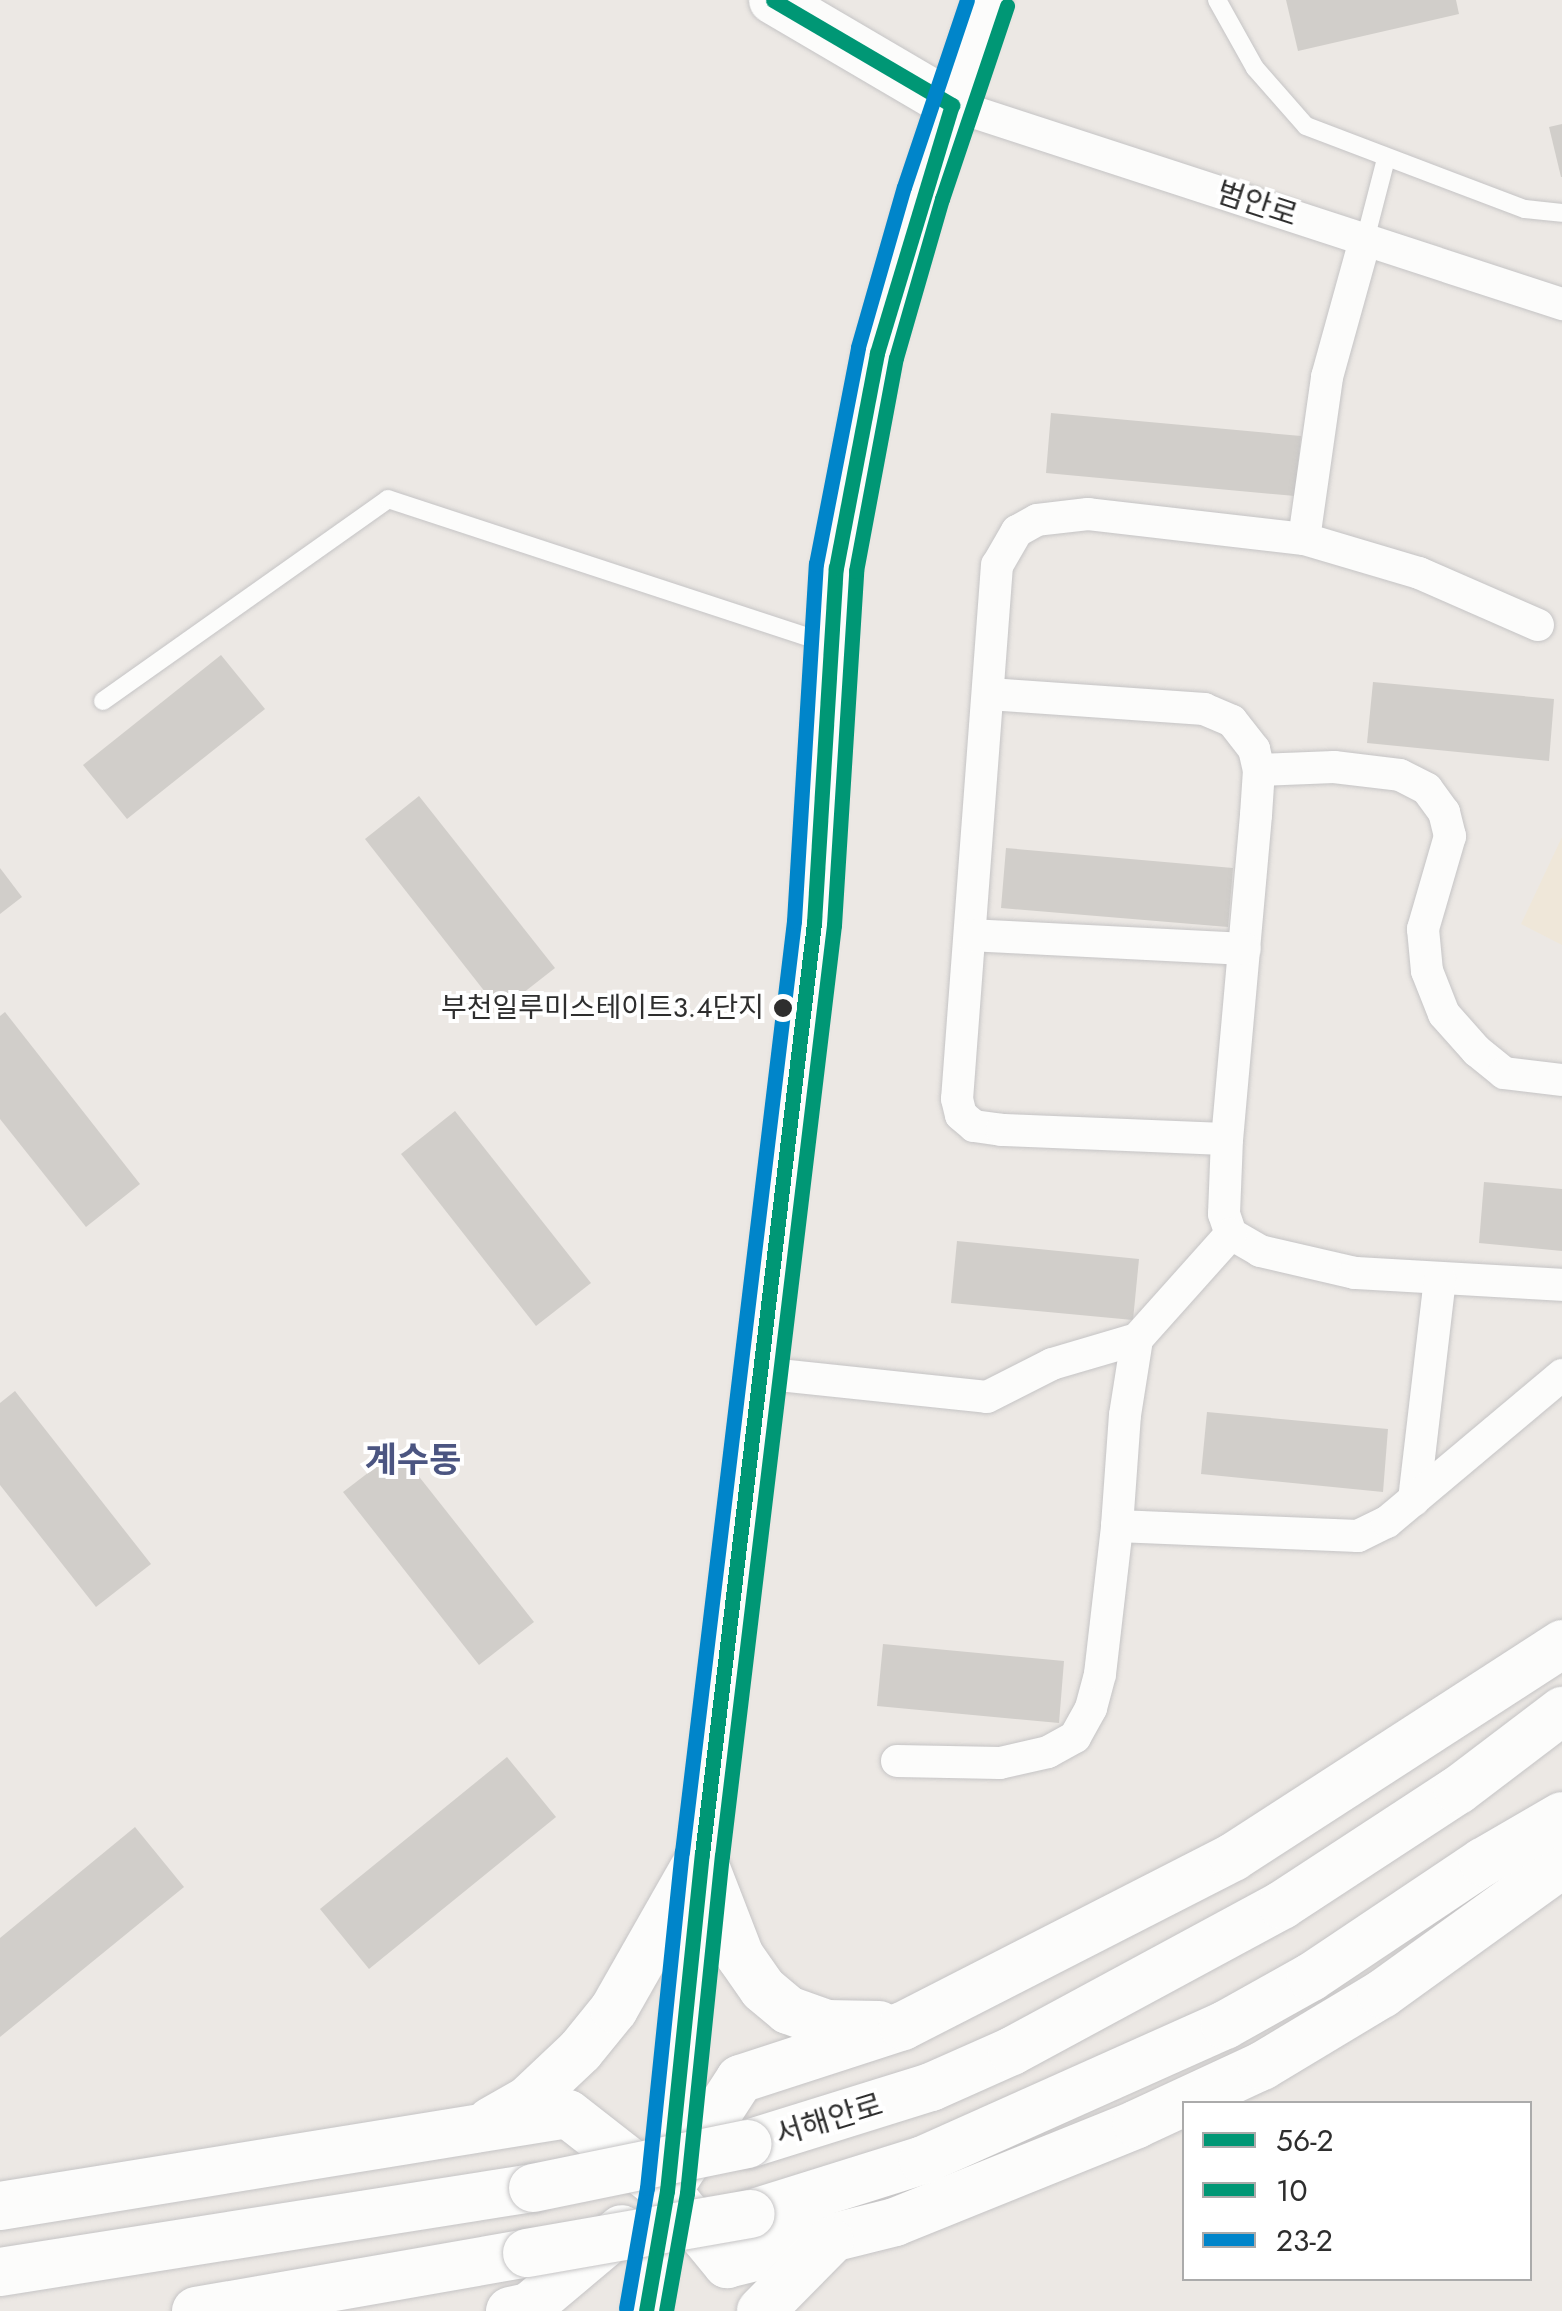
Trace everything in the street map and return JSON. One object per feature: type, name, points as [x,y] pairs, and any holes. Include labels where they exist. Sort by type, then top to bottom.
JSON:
[{"type":"main road","points":[[773,0],[952,105]]},
{"type":"main road","points":[[646,2311],[667,2191],[702,1854],[814,923],[836,568],[877,353],[988,0]]},
{"type":"main road","points":[[510,2311],[529,2307],[667,2191],[740,2079],[903,2026],[1233,1857],[1562,1644]]},
{"type":"main road","name":"서해안로","points":[[0,2272],[533,2188],[748,2144],[931,2088],[1012,2051],[1282,1905],[1458,1790],[1562,1711]]},
{"type":"main road","points":[[196,2311],[751,2214],[923,2160],[1225,2025],[1311,1977],[1562,1816]]},
{"type":"main road","points":[[702,1854],[717,1906],[740,1956],[763,1989],[788,2010],[827,2024],[903,2026]]},
{"type":"main road","points":[[477,2130],[528,2100],[580,2051],[614,2009],[702,1854]]},
{"type":"main road","points":[[1187,2101],[1262,2066],[1382,1994],[1562,1864]]},
{"type":"main road","points":[[0,2206],[568,2114],[667,2191],[726,2264],[895,2222],[1182,2103]]},
{"type":"main road","points":[[761,2311],[830,2240]]},
{"type":"street","name":"범안로","points":[[952,105],[1562,304]]},
{"type":"street","points":[[1304,539],[1327,377],[1365,240]]},
{"type":"street","points":[[1227,1138],[974,1126],[960,1115],[957,1099],[997,564],[1017,531],[1036,520],[1088,514],[1304,539],[1418,572],[1538,625]]},
{"type":"street","points":[[990,694],[1204,709],[1232,721],[1254,749],[1259,770],[1227,1138],[1224,1214],[1231,1234],[1260,1251],[1306,1263],[1440,1280],[1562,1286]]},
{"type":"street","points":[[1259,770],[1334,766],[1400,775],[1427,788],[1444,812],[1450,836],[1423,929],[1426,971],[1444,1014],[1477,1051],[1504,1073],[1562,1080]]},
{"type":"street","points":[[970,935],[1245,950]]},
{"type":"street","points":[[897,1761],[1000,1763],[1048,1752],[1075,1737],[1090,1708],[1100,1674],[1125,1414],[1137,1340],[1231,1234]]},
{"type":"street","points":[[1414,1500],[1440,1280]]},
{"type":"street","points":[[760,1373],[987,1398],[1052,1364],[1137,1340]]},
{"type":"street","points":[[1117,1526],[1358,1536],[1387,1522],[1562,1374]]},
{"type":"lane","points":[[1217,0],[1255,68],[1306,126],[1524,210],[1562,213]]},
{"type":"lane","points":[[1365,240],[1386,159]]},
{"type":"lane","points":[[103,701],[388,500],[831,644]]},
{"type":"shaded area","points":[[1562,837],[1562,945],[1521,924]]},
{"type":"building","points":[[1286,0],[1456,0],[1459,14],[1298,51]]},
{"type":"building","points":[[1562,124],[1562,177],[1561,177],[1549,127]]},
{"type":"building","points":[[1051,413],[1301,436],[1295,496],[1046,473]]},
{"type":"building","points":[[221,655],[265,709],[127,819],[83,765]]},
{"type":"building","points":[[1373,682],[1554,699],[1549,761],[1367,743]]},
{"type":"building","points":[[419,796],[555,968],[500,1011],[365,839]]},
{"type":"building","points":[[1006,848],[1233,868],[1228,927],[1001,908]]},
{"type":"building","points":[[0,868],[22,897],[0,914]]},
{"type":"building","points":[[5,1012],[140,1184],[86,1227],[0,1119],[0,1016]]},
{"type":"building","points":[[455,1111],[591,1283],[536,1326],[401,1154]]},
{"type":"building","points":[[1484,1182],[1562,1189],[1562,1251],[1479,1243]]},
{"type":"building","points":[[957,1241],[1139,1259],[1133,1320],[951,1303]]},
{"type":"building","points":[[15,1391],[151,1564],[96,1607],[0,1485],[0,1403]]},
{"type":"building","points":[[1207,1412],[1388,1429],[1383,1492],[1201,1474]]},
{"type":"building","points":[[398,1450],[534,1622],[479,1665],[343,1492]]},
{"type":"building","points":[[883,1644],[1064,1661],[1059,1723],[877,1706]]},
{"type":"building","points":[[507,1757],[556,1817],[369,1969],[320,1909]]},
{"type":"building","points":[[135,1827],[184,1887],[0,2037],[0,1938]]},
{"type":"transit line","name":"56-2","points":[[773,0],[952,105]]},
{"type":"transit line","name":"23-2","points":[[626,2308],[647,2188],[682,1852],[794,921],[816,564],[858,347],[904,187],[967,0]]},
{"type":"transit line","name":"10","points":[[666,2311],[687,2193],[722,1856],[834,925],[856,571],[896,358],[942,199],[1007,6]]},
{"type":"transit line","name":"56-2","points":[[646,2311],[667,2191],[702,1854],[814,923],[836,568],[877,353],[952,105]]},
{"type":"place","name":"부천일루미스테이트3.4단지","points":[[783,1008]]},
{"type":"district","name":"계수동","points":[[413,1460]]}]
